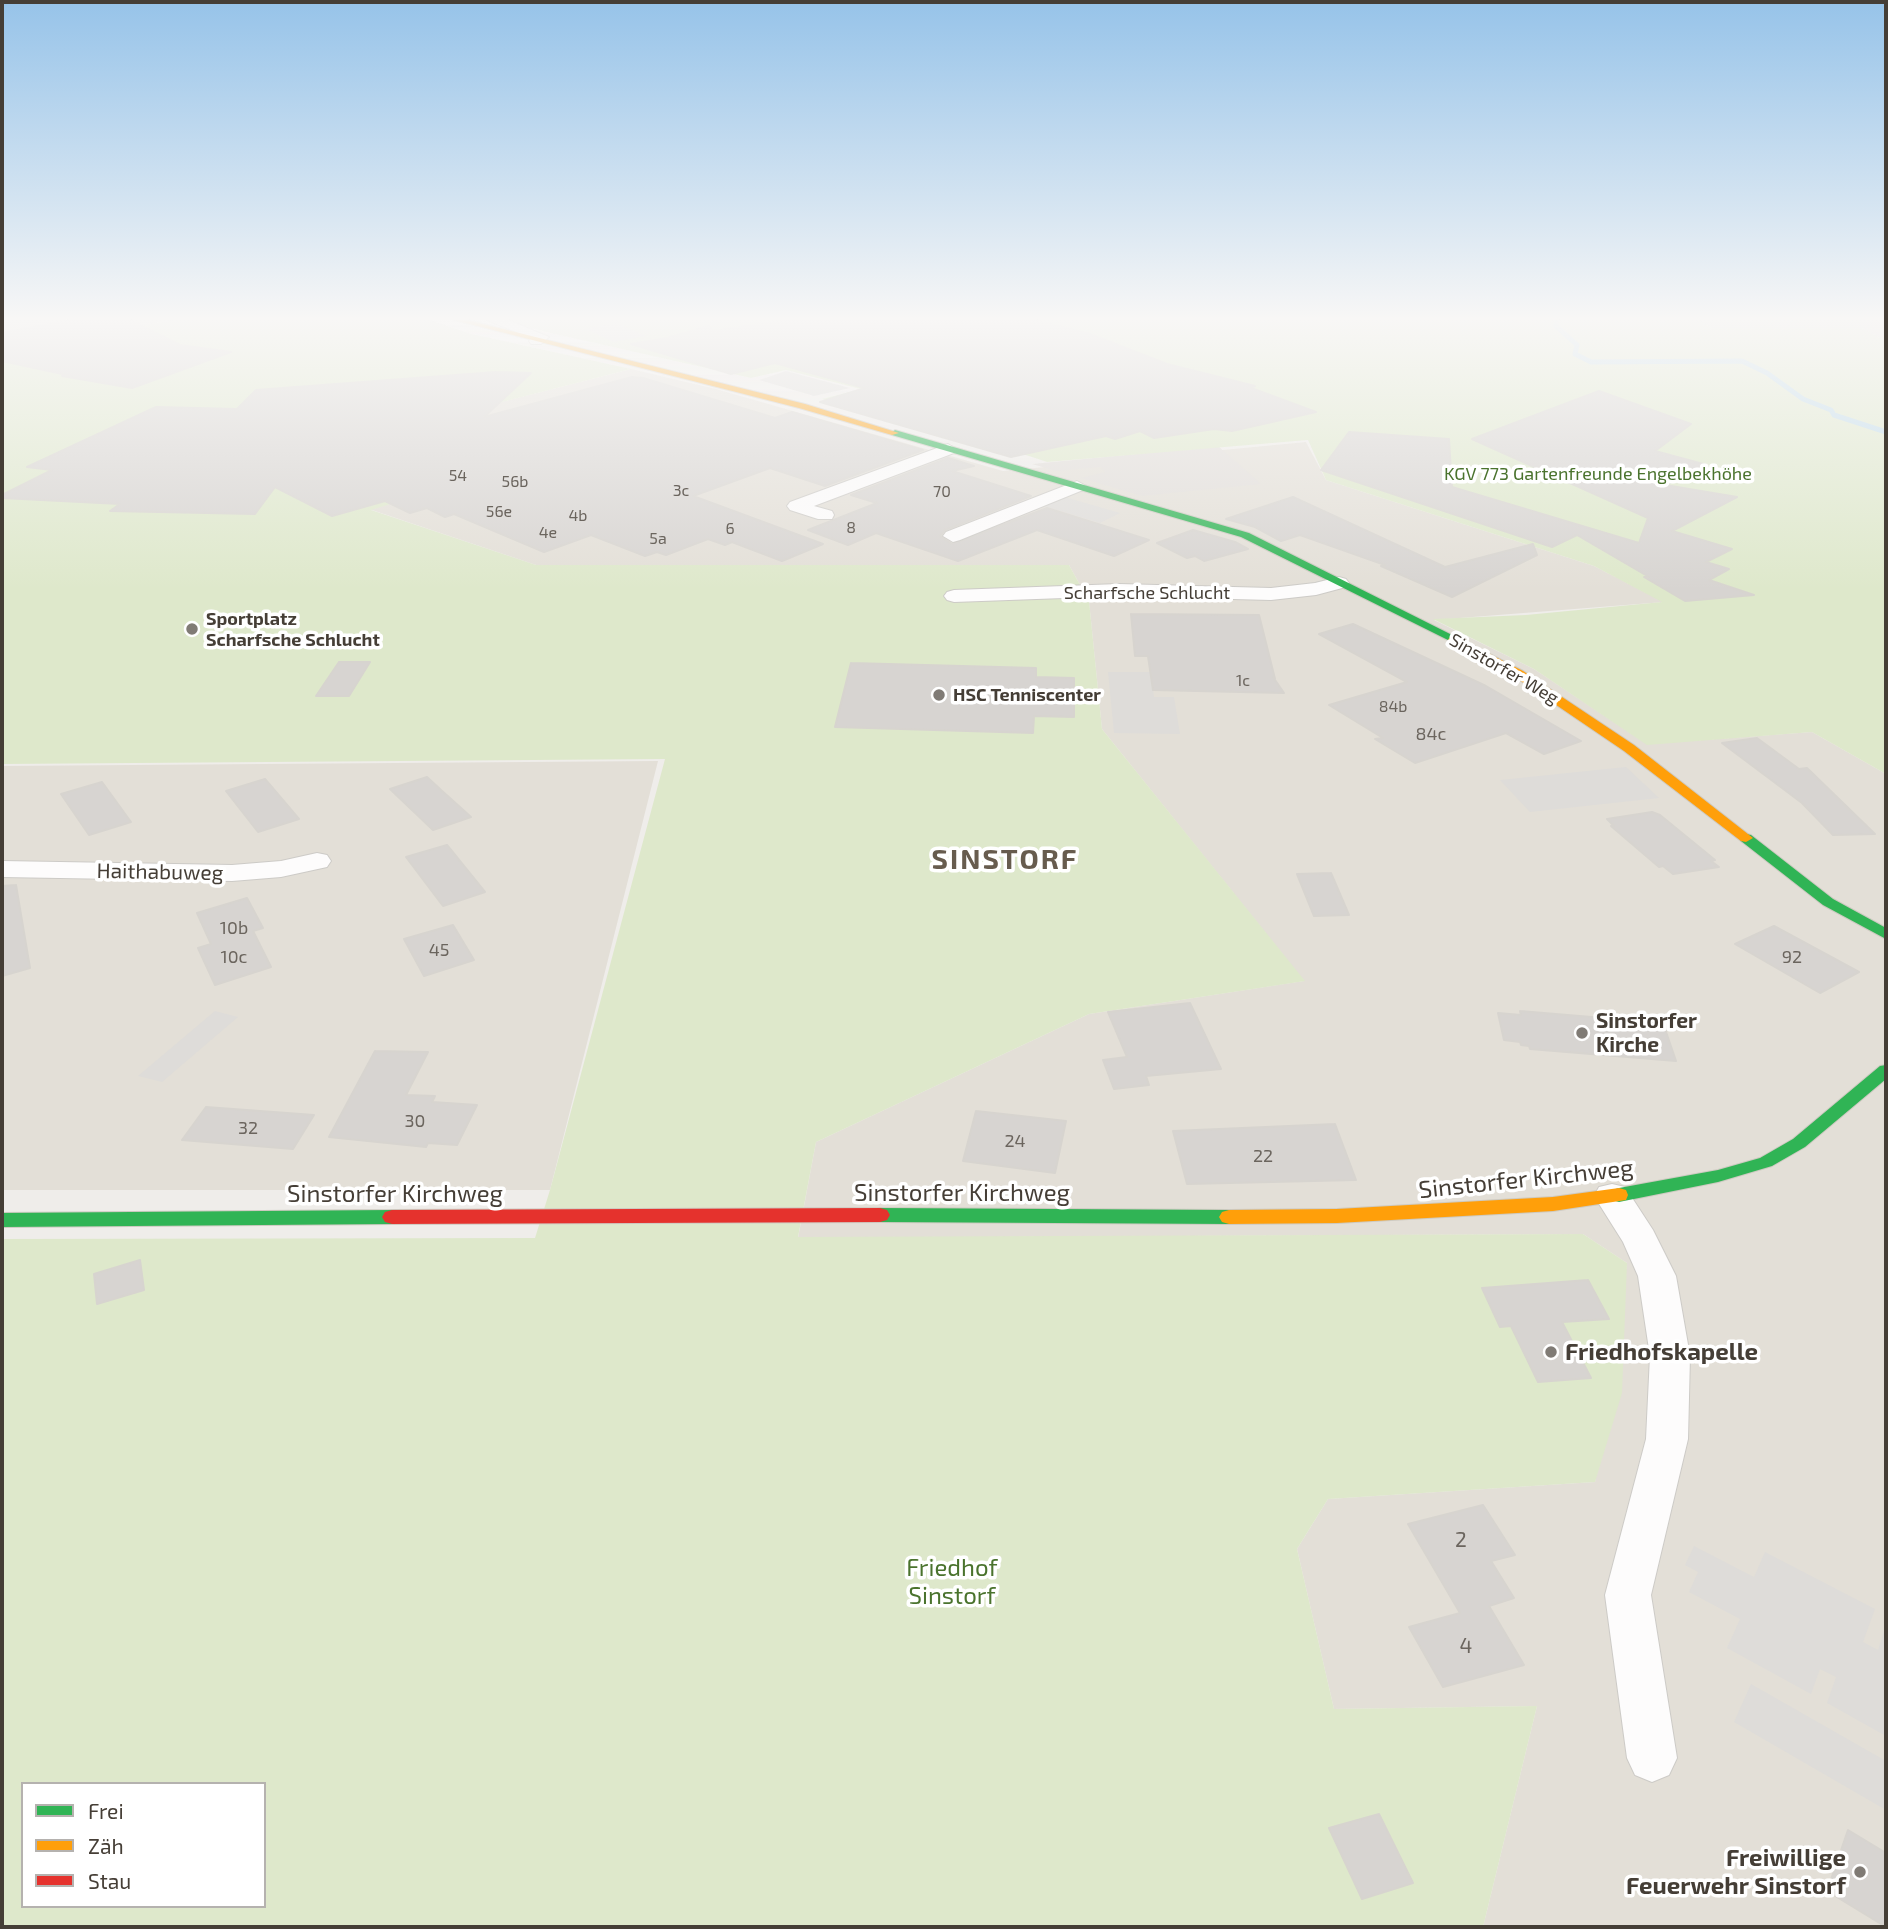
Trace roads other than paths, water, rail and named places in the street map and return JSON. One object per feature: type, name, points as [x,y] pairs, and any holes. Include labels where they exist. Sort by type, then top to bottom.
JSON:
[{"type":"street","name":"Sinstorfer Weg","points":[[812,410],[1245,535],[1460,642],[1573,709],[1629,748],[1809,888],[1844,912],[1886,934]]},
{"type":"street","points":[[825,515],[796,506],[947,449]]},
{"type":"street","points":[[953,536],[1077,486]]},
{"type":"street","name":"Scharfsche Schlucht","points":[[954,596],[1119,590],[1271,594],[1316,589],[1339,583]]},
{"type":"street","name":"Haithabuweg","points":[[2,869],[232,873],[281,869],[317,861]]},
{"type":"street","name":"Sinstorfer Kirchweg","points":[[2,1220],[777,1214],[1177,1218],[1337,1216],[1473,1210],[1612,1196],[1718,1176],[1766,1162],[1799,1143],[1886,1070]]},
{"type":"street","points":[[1612,1196],[1640,1239],[1657,1276],[1670,1356],[1667,1439],[1628,1595],[1652,1758]]},
{"type":"waterway","points":[[1831,410],[1834,415],[1886,432]]},
{"type":"place","name":"Sportplatz Scharfsche Schlucht","points":[[192,629]]},
{"type":"place","name":"HSC Tenniscenter","points":[[939,695]]},
{"type":"place","name":"Sinstorfer Kirche","points":[[1582,1033]]},
{"type":"place","name":"Friedhofskapelle","points":[[1551,1352]]},
{"type":"place","name":"Freiwillige Feuerwehr Sinstorf","points":[[1860,1872]]},
{"type":"district","name":"SINSTORF","points":[[1005,860]]},
{"type":"park label","name":"KGV 773 Gartenfreunde Engelbekhöhe","points":[[1598,474]]},
{"type":"park label","name":"Friedhof Sinstorf","points":[[952,1582]]}]
